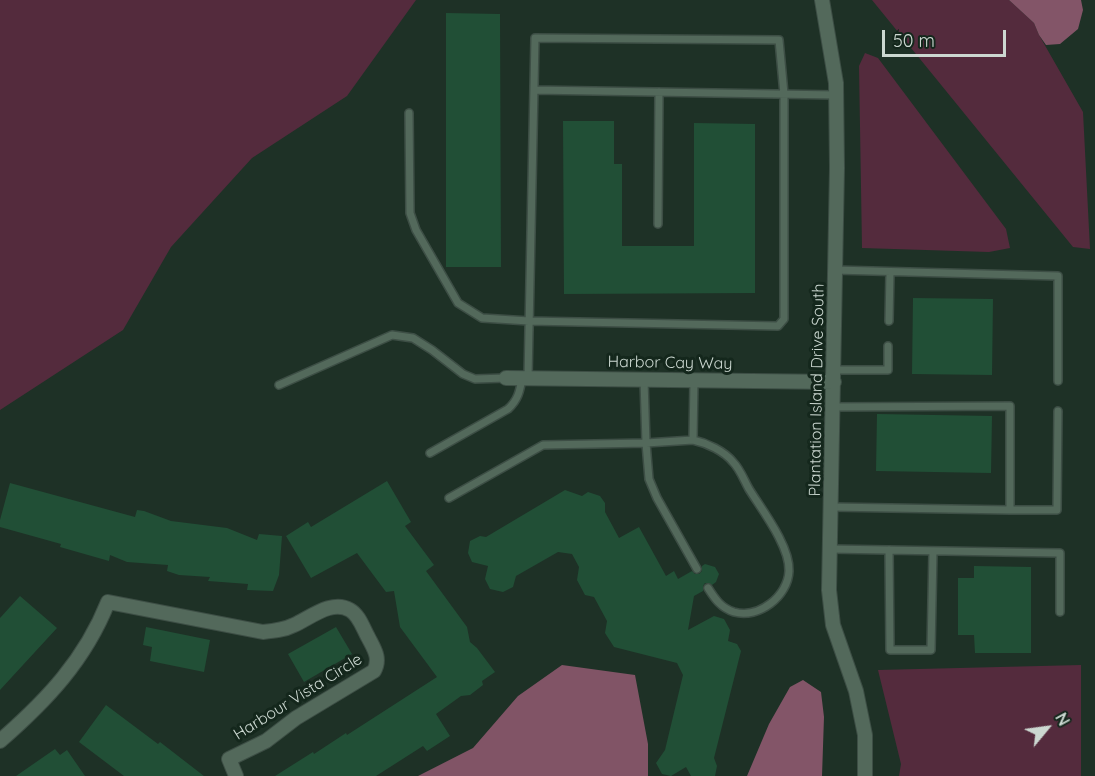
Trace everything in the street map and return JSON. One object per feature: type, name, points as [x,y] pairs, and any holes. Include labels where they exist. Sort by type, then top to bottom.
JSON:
[{"type":"street","name":"Plantation Island Drive South","points":[[822,0],[836,95],[834,376],[829,590],[833,625],[858,702],[865,735],[865,776]]},
{"type":"street","name":"Harbor Cay Way","points":[[506,378],[694,380],[834,376]]},
{"type":"street","name":"Harbour Vista Circle","points":[[0,741],[34,712],[67,674],[98,627],[108,602],[263,632],[279,630],[315,613],[333,608],[343,607],[352,610],[378,655],[378,664],[374,671],[296,718],[266,741],[229,759],[236,776]]},
{"type":"lane","points":[[409,113],[410,213],[416,230],[458,303],[482,318],[529,321],[778,327],[784,319],[784,94],[778,40],[535,38],[529,321],[525,378],[515,402],[508,409],[430,453]]},
{"type":"lane","points":[[534,90],[836,95]]},
{"type":"lane","points":[[658,224],[659,92]]},
{"type":"lane","points":[[835,270],[1058,276],[1058,381]]},
{"type":"lane","points":[[889,321],[890,272]]},
{"type":"lane","points":[[279,385],[392,335],[413,338],[462,374],[475,379],[506,378]]},
{"type":"lane","points":[[834,376],[888,370],[888,346]]},
{"type":"lane","points":[[644,380],[649,479],[657,498],[697,568]]},
{"type":"lane","points":[[693,440],[694,380]]},
{"type":"lane","points":[[833,407],[1010,406],[1010,510]]},
{"type":"lane","points":[[831,507],[1057,510],[1058,411]]},
{"type":"lane","points":[[449,498],[543,445],[693,440],[705,443],[732,461],[785,550],[789,563],[786,586],[772,603],[759,610],[736,612],[724,607],[716,601],[708,588]]},
{"type":"lane","points":[[831,549],[1060,553],[1060,612]]},
{"type":"lane","points":[[889,550],[890,650],[931,650],[933,551]]},
{"type":"shaded area","points":[[0,0],[416,0],[347,96],[252,158],[171,247],[123,330],[0,410]]},
{"type":"shaded area","points":[[872,0],[1009,0],[1034,23],[1083,112],[1090,249],[1073,247]]},
{"type":"shaded area","points":[[1009,0],[1081,0],[1083,10],[1078,29],[1060,44],[1046,45],[1034,23]]},
{"type":"shaded area","points":[[865,53],[878,58],[1006,229],[1010,248],[989,252],[862,248],[859,66]]},
{"type":"shaded area","points":[[562,665],[635,675],[648,744],[648,776],[418,776],[473,748],[518,696]]},
{"type":"shaded area","points":[[1081,665],[1081,776],[899,776],[901,764],[878,670]]},
{"type":"shaded area","points":[[803,680],[821,692],[824,717],[822,776],[747,776],[769,724],[790,687]]},
{"type":"building","points":[[446,13],[500,14],[501,267],[446,267]]},
{"type":"building","points":[[563,121],[614,121],[614,164],[622,164],[622,246],[694,246],[694,123],[755,124],[755,293],[564,294]]},
{"type":"building","points":[[913,298],[993,299],[992,375],[912,374]]},
{"type":"building","points":[[877,414],[992,416],[991,473],[876,471]]},
{"type":"building","points":[[387,481],[411,522],[405,526],[434,565],[426,571],[467,627],[470,642],[495,672],[482,681],[483,685],[470,695],[461,696],[436,714],[450,736],[427,751],[423,746],[376,776],[275,776],[346,733],[347,735],[437,677],[400,627],[394,591],[386,592],[357,553],[311,578],[286,536],[308,522],[311,527]]},
{"type":"building","points":[[10,483],[135,517],[137,510],[171,521],[227,528],[257,540],[259,534],[282,536],[279,575],[273,591],[247,590],[248,584],[208,581],[210,577],[179,575],[167,571],[168,565],[127,562],[110,555],[109,561],[60,547],[61,544],[0,527]]},
{"type":"building","points":[[565,490],[582,496],[588,492],[600,496],[605,503],[605,512],[619,538],[639,527],[666,576],[674,571],[678,579],[692,571],[699,574],[705,564],[715,567],[719,574],[716,582],[712,585],[705,583],[703,591],[694,596],[688,630],[714,616],[724,619],[730,630],[728,641],[737,644],[741,651],[714,758],[717,766],[715,776],[691,776],[686,767],[671,776],[662,774],[656,763],[665,750],[683,675],[677,663],[614,647],[605,633],[607,621],[594,597],[585,595],[577,580],[579,567],[572,554],[558,552],[516,576],[513,587],[503,592],[490,589],[485,579],[488,566],[472,562],[468,553],[470,541],[480,536],[486,537]]},
{"type":"building","points":[[974,566],[1031,567],[1031,653],[975,653],[974,635],[958,635],[958,578],[974,578]]},
{"type":"building","points":[[20,596],[57,628],[0,690],[0,618]]},
{"type":"building","points":[[146,627],[210,640],[204,672],[150,661],[152,647],[143,645]]},
{"type":"building","points":[[336,627],[352,654],[304,682],[288,654]]},
{"type":"building","points":[[106,705],[204,776],[124,776],[79,742]]},
{"type":"building","points":[[55,749],[60,755],[67,750],[85,776],[16,776]]}]
